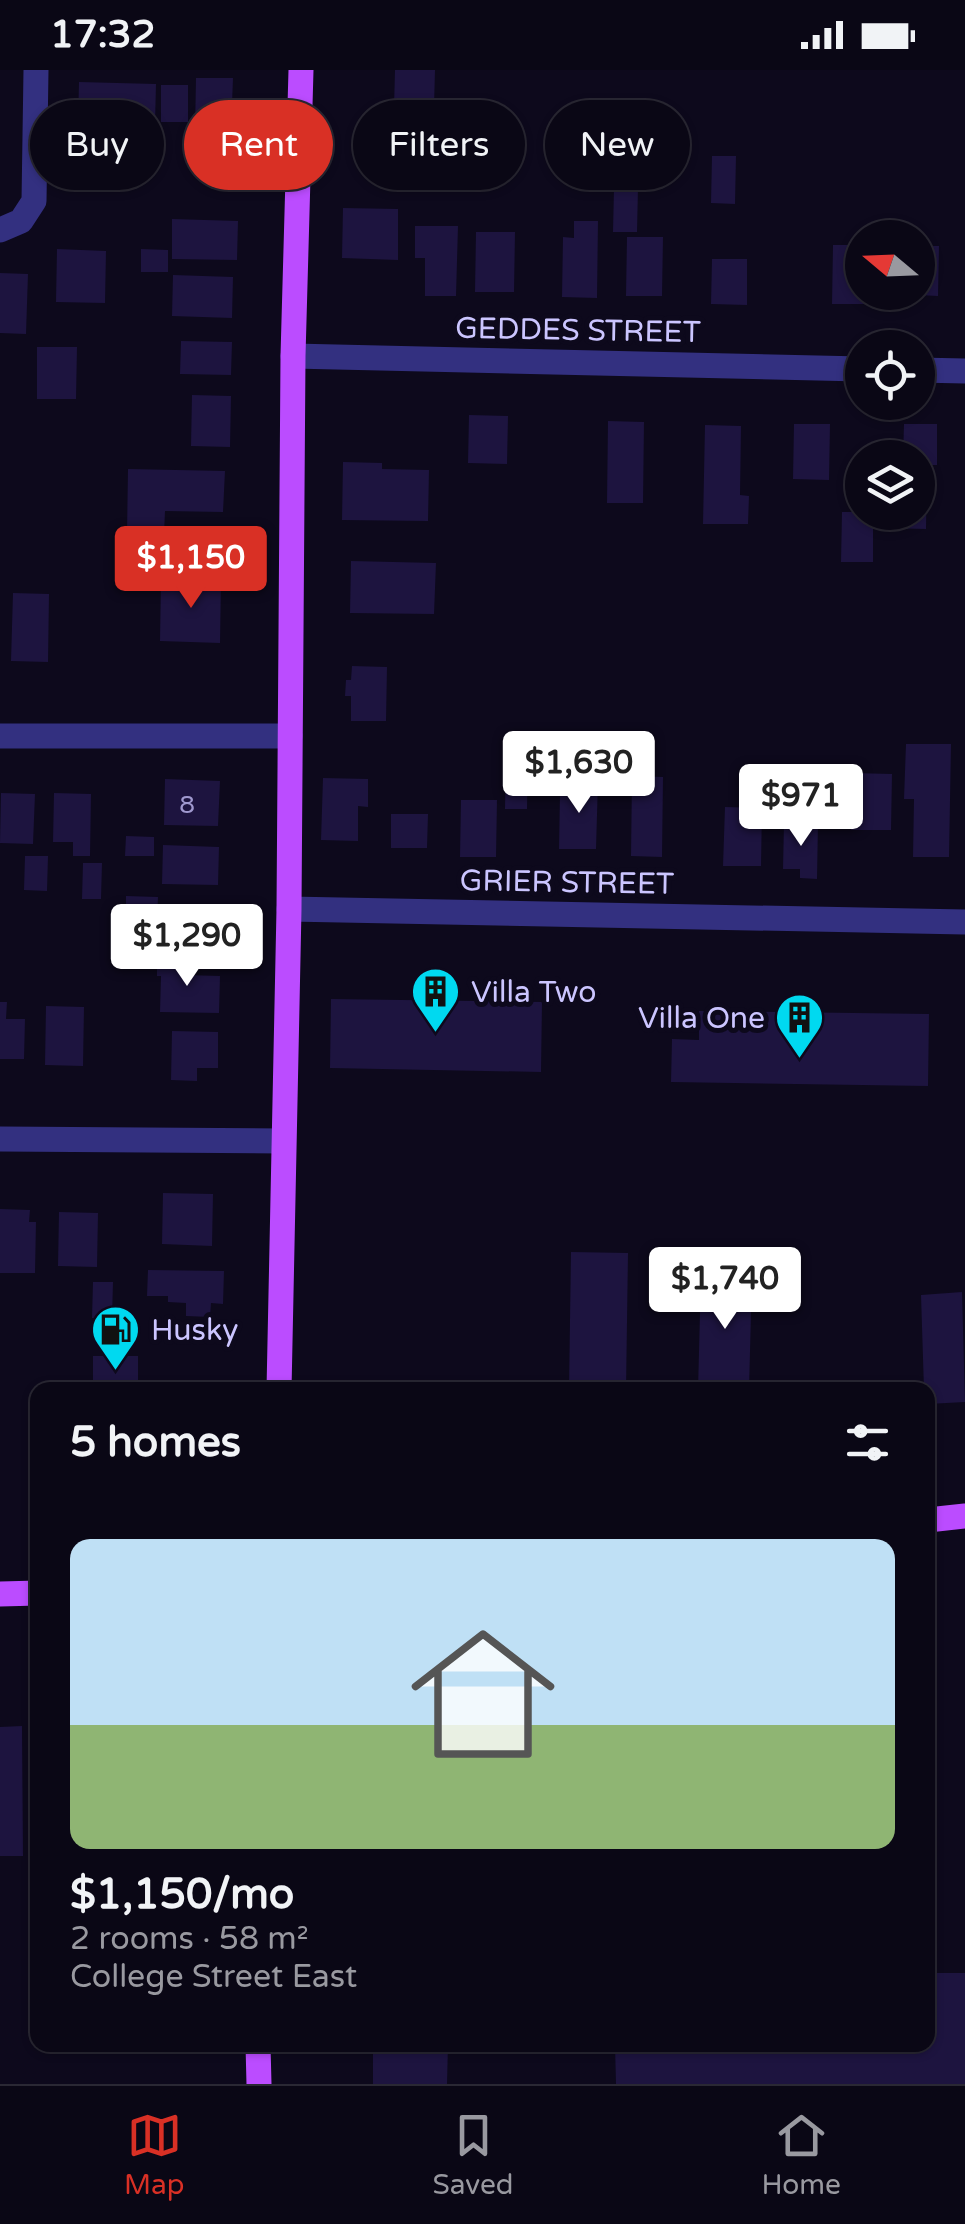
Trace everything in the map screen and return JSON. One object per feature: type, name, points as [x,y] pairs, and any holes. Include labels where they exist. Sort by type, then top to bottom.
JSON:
[{"type":"main road","points":[[279,1382],[292,356],[301,70]]},
{"type":"main road","points":[[935,1519],[965,1516]]},
{"type":"main road","points":[[0,1594],[30,1593]]},
{"type":"main road","points":[[258,2052],[259,2084]]},
{"type":"street","points":[[0,230],[21,221],[34,201],[36,70]]},
{"type":"street","name":"GEDDES STREET","points":[[292,356],[845,369]]},
{"type":"street","points":[[935,370],[965,371]]},
{"type":"street","points":[[0,736],[290,736]]},
{"type":"street","name":"GRIER STREET","points":[[288,909],[965,922]]},
{"type":"street","points":[[0,1140],[282,1141]]},
{"type":"building","points":[[395,70],[435,70],[434,100],[394,100]]},
{"type":"building","points":[[196,78],[233,78],[232,100],[196,100]]},
{"type":"building","points":[[79,82],[156,84],[156,100],[79,100]]},
{"type":"building","points":[[161,85],[188,85],[184,122],[164,122]]},
{"type":"building","points":[[712,156],[736,156],[735,204],[711,203]]},
{"type":"building","points":[[614,190],[638,190],[637,232],[613,232]]},
{"type":"building","points":[[343,208],[398,209],[398,260],[342,258]]},
{"type":"building","points":[[172,219],[238,221],[237,260],[172,259]]},
{"type":"building","points":[[574,221],[598,221],[597,298],[562,297],[563,237],[574,238]]},
{"type":"building","points":[[415,226],[458,226],[456,296],[425,296],[425,258],[415,258]]},
{"type":"building","points":[[476,232],[515,232],[514,292],[475,292]]},
{"type":"building","points":[[627,237],[663,237],[662,296],[626,296]]},
{"type":"building","points":[[833,245],[845,245],[845,304],[832,304]]},
{"type":"building","points":[[935,246],[939,246],[938,296],[935,296]]},
{"type":"building","points":[[57,249],[106,251],[105,303],[56,302]]},
{"type":"building","points":[[141,249],[168,250],[168,272],[141,272]]},
{"type":"building","points":[[712,259],[747,259],[747,305],[711,304]]},
{"type":"building","points":[[0,273],[28,274],[26,334],[0,333]]},
{"type":"building","points":[[173,275],[233,277],[232,318],[172,316]]},
{"type":"building","points":[[181,341],[232,342],[231,375],[180,374]]},
{"type":"building","points":[[37,347],[77,347],[76,399],[37,399]]},
{"type":"building","points":[[192,395],[231,396],[230,447],[191,446]]},
{"type":"building","points":[[469,415],[508,416],[507,464],[468,463]]},
{"type":"building","points":[[608,421],[644,422],[643,503],[607,503]]},
{"type":"building","points":[[794,424],[830,424],[829,480],[793,479]]},
{"type":"building","points":[[904,424],[937,424],[937,465],[935,440],[904,440]]},
{"type":"building","points":[[705,425],[741,426],[740,495],[749,496],[748,524],[703,524]]},
{"type":"building","points":[[343,462],[382,463],[382,469],[429,470],[428,521],[342,520]]},
{"type":"building","points":[[128,469],[225,471],[223,512],[165,511],[164,535],[127,534]]},
{"type":"building","points":[[845,512],[845,530],[873,530],[873,562],[841,562]]},
{"type":"building","points":[[351,561],[436,563],[434,614],[350,613]]},
{"type":"building","points":[[161,579],[221,580],[220,643],[160,641]]},
{"type":"building","points":[[13,593],[49,594],[48,662],[11,661]]},
{"type":"building","points":[[352,666],[387,667],[386,721],[351,721],[351,696],[345,696]]},
{"type":"building","points":[[906,744],[951,744],[949,857],[913,857],[914,799],[904,799]]},
{"type":"building","points":[[506,754],[528,755],[527,809],[505,809]]},
{"type":"building","points":[[852,773],[892,774],[891,830],[851,830]]},
{"type":"building","points":[[632,776],[663,777],[662,857],[631,856]]},
{"type":"building","points":[[323,778],[368,779],[368,807],[358,806],[358,841],[321,840]]},
{"type":"building","points":[[165,779],[220,781],[218,826],[164,825]]},
{"type":"building","points":[[568,781],[598,781],[596,849],[559,849],[560,793],[567,793]]},
{"type":"building","points":[[1,793],[35,794],[33,844],[0,843]]},
{"type":"building","points":[[54,793],[91,794],[90,856],[73,856],[73,842],[53,842]]},
{"type":"building","points":[[461,800],[497,800],[496,857],[460,857]]},
{"type":"building","points":[[725,807],[762,808],[761,866],[723,866]]},
{"type":"building","points":[[391,814],[428,814],[427,848],[391,848]]},
{"type":"building","points":[[784,823],[818,823],[817,879],[800,878],[800,869],[783,869]]},
{"type":"building","points":[[126,836],[154,837],[154,856],[125,856]]},
{"type":"building","points":[[163,845],[219,847],[218,885],[162,884]]},
{"type":"building","points":[[25,856],[48,856],[47,891],[24,890]]},
{"type":"building","points":[[83,863],[102,863],[101,899],[82,899]]},
{"type":"building","points":[[126,896],[158,897],[157,921],[126,920]]},
{"type":"building","points":[[164,907],[218,908],[217,951],[163,949]]},
{"type":"building","points":[[157,958],[186,958],[185,975],[220,976],[219,1013],[160,1012]]},
{"type":"building","name":"Villa Two","points":[[331,999],[542,1002],[541,1072],[330,1068]]},
{"type":"building","points":[[0,1002],[7,1002],[6,1019],[25,1019],[24,1059],[0,1059]]},
{"type":"building","points":[[46,1006],[84,1007],[83,1066],[45,1065]]},
{"type":"building","name":"Villa One","points":[[699,1011],[929,1014],[928,1086],[671,1082],[672,1039],[699,1040]]},
{"type":"building","points":[[172,1031],[218,1032],[218,1068],[197,1068],[197,1081],[171,1080]]},
{"type":"building","points":[[163,1193],[213,1194],[212,1246],[162,1244]]},
{"type":"building","points":[[0,1209],[30,1210],[29,1222],[36,1222],[35,1273],[0,1273]]},
{"type":"building","points":[[59,1212],[98,1213],[97,1267],[58,1266]]},
{"type":"building","points":[[571,1252],[628,1253],[626,1382],[569,1382]]},
{"type":"building","points":[[148,1270],[224,1271],[223,1304],[211,1303],[210,1317],[186,1316],[186,1303],[168,1302],[168,1296],[147,1296]]},
{"type":"building","points":[[701,1274],[752,1275],[749,1382],[698,1382]]},
{"type":"building","points":[[93,1282],[113,1282],[112,1318],[92,1318]]},
{"type":"building","points":[[962,1292],[965,1402],[935,1404],[935,1382],[924,1382],[921,1295]]},
{"type":"building","name":"Husky","points":[[93,1356],[138,1356],[138,1382],[93,1382]]},
{"type":"building","points":[[418,1380],[418,1382],[329,1382]]},
{"type":"building","points":[[22,1726],[23,1856],[0,1856],[0,1727]]},
{"type":"building","points":[[935,1973],[965,1973],[965,2084],[616,2084],[615,2052],[935,2052]]},
{"type":"building","points":[[373,2052],[448,2052],[447,2084],[373,2084]]},
{"type":"place","name":"Villa Two","points":[[436,1034]]},
{"type":"place","name":"Villa One","points":[[800,1060]]},
{"type":"place","name":"Husky","points":[[116,1372]]}]
